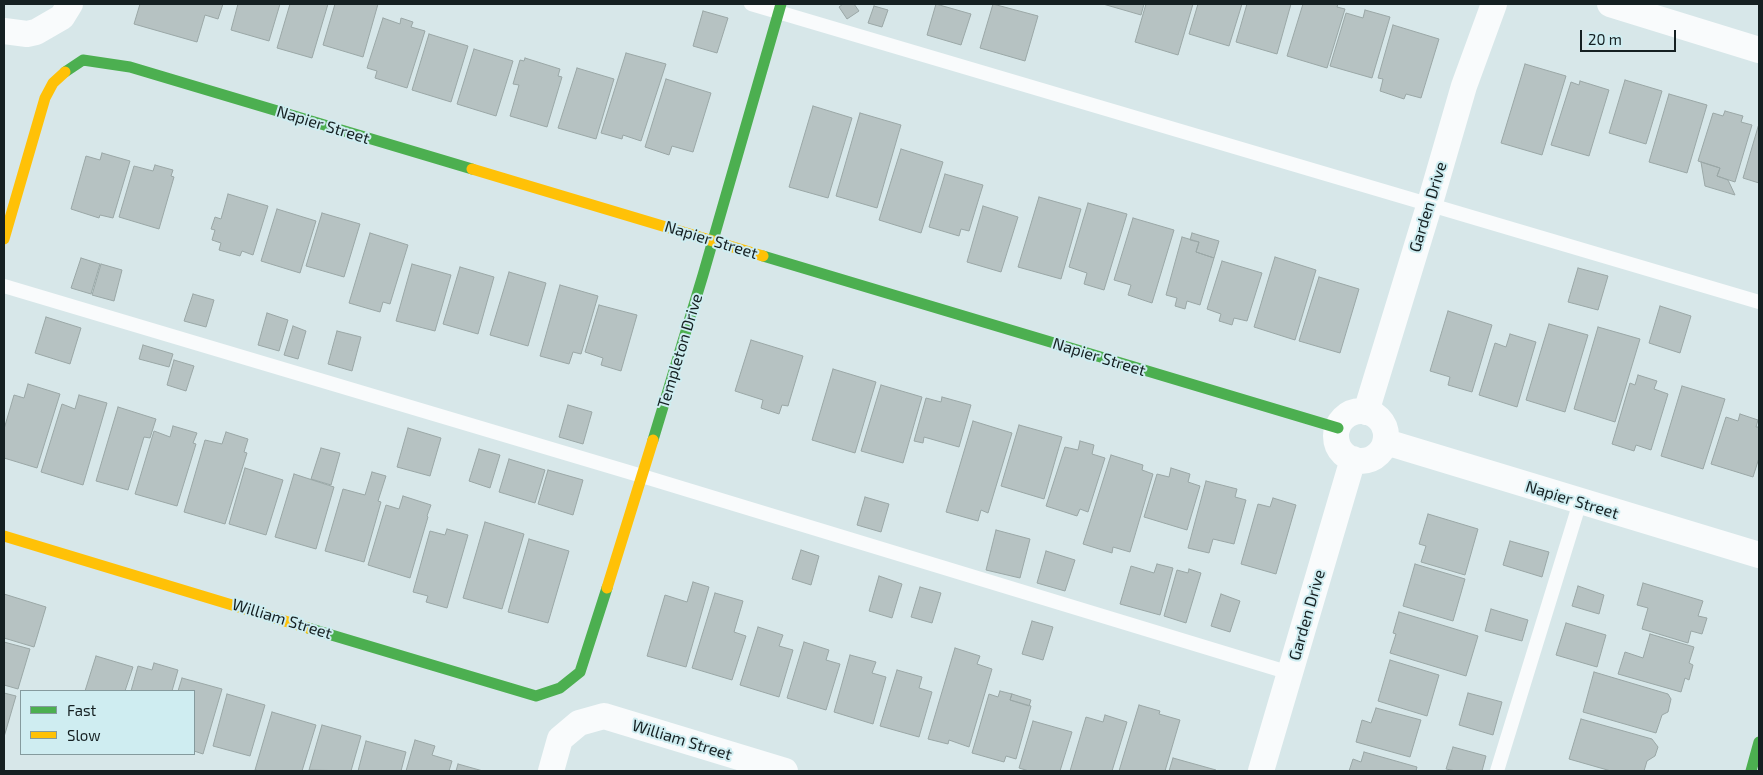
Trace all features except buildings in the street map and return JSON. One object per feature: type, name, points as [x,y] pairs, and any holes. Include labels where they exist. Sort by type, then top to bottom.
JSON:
[{"type":"street","points":[[4,31],[27,34],[36,32],[62,17],[70,4]]},
{"type":"street","name":"Garden Drive","points":[[1366,412],[1464,86],[1494,4]]},
{"type":"street","points":[[1610,4],[1759,50]]},
{"type":"street","name":"Templeton Drive","points":[[560,688],[580,672],[713,241],[779,8]]},
{"type":"street","name":"Napier Street","points":[[4,239],[45,98],[53,83],[83,60],[130,67],[1338,428]]},
{"type":"street","points":[[1357,412],[1366,412],[1382,422],[1386,432],[1386,442],[1381,452],[1373,458],[1363,461],[1344,455],[1336,438],[1342,420],[1348,415],[1357,412]]},
{"type":"street","name":"Napier Street","points":[[1386,442],[1759,555]]},
{"type":"street","name":"Garden Drive","points":[[1260,771],[1353,459]]},
{"type":"street","name":"William Street","points":[[4,536],[536,696],[560,688]]},
{"type":"street","name":"William Street","points":[[550,771],[560,739],[579,723],[604,716],[785,771]]},
{"type":"street","points":[[1751,771],[1759,742]]},
{"type":"lane","points":[[751,4],[779,8],[1759,302]]},
{"type":"lane","points":[[4,286],[642,476],[1290,673]]},
{"type":"lane","points":[[1497,771],[1580,502]]},
{"type":"traffic: fast","points":[[653,440],[781,4]]},
{"type":"traffic: fast","points":[[65,72],[83,60],[130,67],[472,169]]},
{"type":"traffic: fast","points":[[763,256],[1338,428]]},
{"type":"traffic: fast","points":[[308,628],[536,696],[560,688],[580,672],[607,588]]},
{"type":"traffic: fast","points":[[1751,771],[1759,742]]},
{"type":"traffic: slow","points":[[4,239],[45,98],[53,83],[65,72]]},
{"type":"traffic: slow","points":[[472,169],[763,256]]},
{"type":"traffic: slow","points":[[607,588],[653,440]]},
{"type":"traffic: slow","points":[[4,536],[308,628]]}]
